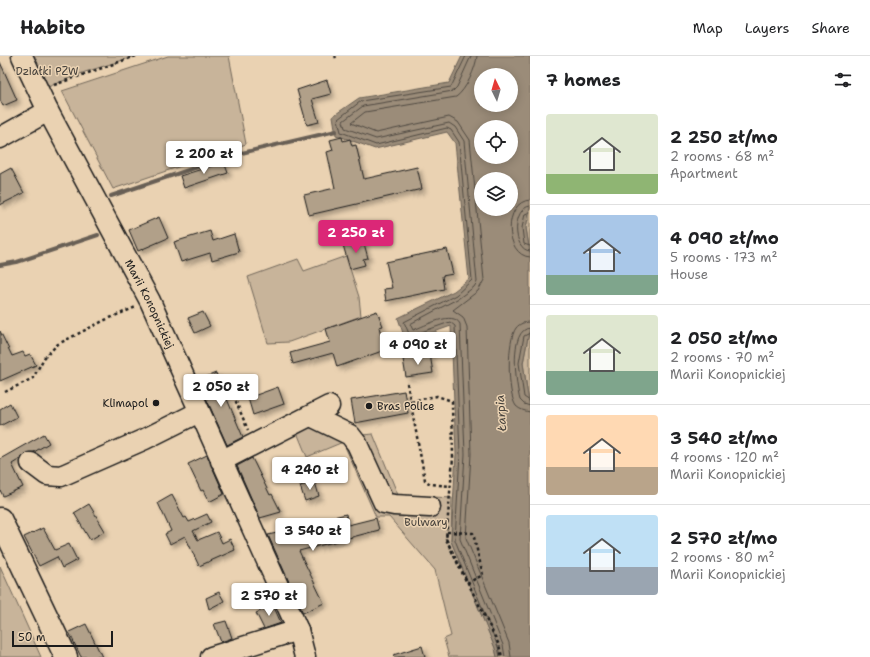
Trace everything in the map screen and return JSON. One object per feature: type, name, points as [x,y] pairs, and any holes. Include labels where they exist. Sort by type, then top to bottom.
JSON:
[{"type":"main road","points":[[0,519],[66,657]]},
{"type":"street","name":"Marii Konopnickiej","points":[[22,56],[48,111],[150,301],[298,630],[305,657]]},
{"type":"street","points":[[0,138],[48,111]]},
{"type":"street","points":[[221,461],[255,446],[329,406]]},
{"type":"street","points":[[31,463],[47,475],[61,476],[145,439],[199,412]]},
{"type":"street","points":[[311,416],[350,435],[357,444],[384,503],[394,506],[430,507]]},
{"type":"street","points":[[211,657],[298,630]]},
{"type":"path","points":[[38,91],[85,72],[136,56]]},
{"type":"path","points":[[5,392],[33,378],[44,358],[58,344],[105,320],[150,301]]},
{"type":"path","points":[[408,383],[425,480],[430,484],[450,486]]},
{"type":"path","points":[[231,390],[255,446]]},
{"type":"path","points":[[411,401],[437,396],[452,401],[453,458],[446,539],[499,645],[502,657]]},
{"type":"path","points":[[447,532],[473,533],[483,575],[467,583]]},
{"type":"green space","name":"Działki PZW","points":[[22,56],[136,56],[85,72],[38,91]]},
{"type":"green space","points":[[168,56],[229,56],[246,144],[113,189],[62,91]]},
{"type":"green space","points":[[530,207],[530,253],[526,228]]},
{"type":"green space","points":[[346,256],[359,297],[361,316],[289,342],[268,343],[248,277],[298,259],[304,271]]},
{"type":"green space","points":[[530,327],[530,409],[523,363]]},
{"type":"green space","name":"Bulwary","points":[[331,414],[354,425],[362,435],[373,434],[398,495],[452,498],[451,541],[495,648],[497,657],[449,657],[444,639],[451,636],[435,570],[389,517],[376,517],[343,442],[307,457],[296,430]]},
{"type":"green space","points":[[0,566],[41,657],[0,657]]},
{"type":"water","name":"Łarpia","points":[[462,56],[530,56],[530,207],[526,228],[530,253],[530,327],[523,363],[530,409],[530,657],[497,657],[495,648],[451,541],[456,454],[451,326],[406,342],[398,318],[454,291],[469,279],[455,143],[447,132],[375,149],[336,135],[333,116],[359,98],[449,83]]},
{"type":"building","points":[[0,62],[17,100],[3,106],[0,100]]},
{"type":"building","points":[[327,80],[331,94],[312,99],[319,122],[307,125],[297,90]]},
{"type":"building","points":[[342,137],[343,141],[350,139],[352,146],[356,145],[364,179],[417,167],[422,189],[309,215],[304,195],[335,188],[327,152],[333,150],[330,140]]},
{"type":"building","points":[[224,162],[228,173],[184,188],[180,176]]},
{"type":"building","points":[[11,168],[24,193],[0,205],[0,174]]},
{"type":"building","points":[[159,217],[168,238],[138,251],[129,230]]},
{"type":"building","points":[[210,231],[213,241],[234,234],[239,252],[212,260],[210,253],[181,262],[174,242]]},
{"type":"building","points":[[363,240],[368,258],[363,259],[365,265],[350,269],[343,245]]},
{"type":"building","points":[[447,249],[453,274],[442,276],[444,289],[386,301],[384,289],[392,288],[386,262]]},
{"type":"building","points":[[377,311],[383,326],[379,327],[385,350],[337,367],[333,353],[293,364],[290,353],[330,342],[326,329]]},
{"type":"building","points":[[203,312],[210,326],[195,333],[188,318]]},
{"type":"building","points":[[0,331],[12,356],[23,352],[25,356],[30,354],[36,365],[0,381]]},
{"type":"building","points":[[430,354],[433,373],[406,377],[403,359]]},
{"type":"building","points":[[216,373],[243,437],[227,445],[198,380]]},
{"type":"building","points":[[278,387],[284,404],[253,415],[248,398]]},
{"type":"building","points":[[404,391],[408,413],[355,423],[351,400]]},
{"type":"building","points":[[10,403],[17,417],[0,426],[0,409]]},
{"type":"building","points":[[44,434],[49,443],[34,452],[26,453],[12,464],[23,487],[3,496],[0,490],[0,459]]},
{"type":"building","points":[[207,455],[224,494],[209,502],[203,490],[201,491],[188,464]]},
{"type":"building","points":[[252,458],[270,495],[272,494],[281,512],[260,518],[237,466]]},
{"type":"building","points":[[315,482],[319,496],[305,501],[300,486]]},
{"type":"building","points":[[172,495],[184,518],[186,517],[189,522],[207,514],[211,522],[193,531],[198,540],[217,532],[222,543],[230,539],[235,550],[199,566],[185,536],[170,544],[165,534],[171,531],[158,503]]},
{"type":"building","points":[[89,504],[105,531],[90,540],[74,513]]},
{"type":"building","points":[[346,514],[348,525],[376,518],[379,530],[299,551],[324,603],[303,613],[268,535],[321,523],[321,520]]},
{"type":"building","points":[[43,528],[55,550],[69,544],[77,560],[62,568],[57,557],[39,566],[24,537]]},
{"type":"building","points":[[219,592],[224,601],[209,609],[206,598]]},
{"type":"building","points":[[273,605],[281,623],[264,629],[256,613]]},
{"type":"building","points":[[226,621],[232,638],[221,642],[214,624]]},
{"type":"building","points":[[86,624],[102,657],[81,657],[69,632]]},
{"type":"building","points":[[422,646],[425,657],[394,657],[393,655]]},
{"type":"waterway","points":[[111,196],[233,155],[336,131]]},
{"type":"waterway","points":[[0,265],[17,262],[98,235]]},
{"type":"place","name":"Klimapol","points":[[156,403]]},
{"type":"place","name":"Bras Police","points":[[369,406]]}]
